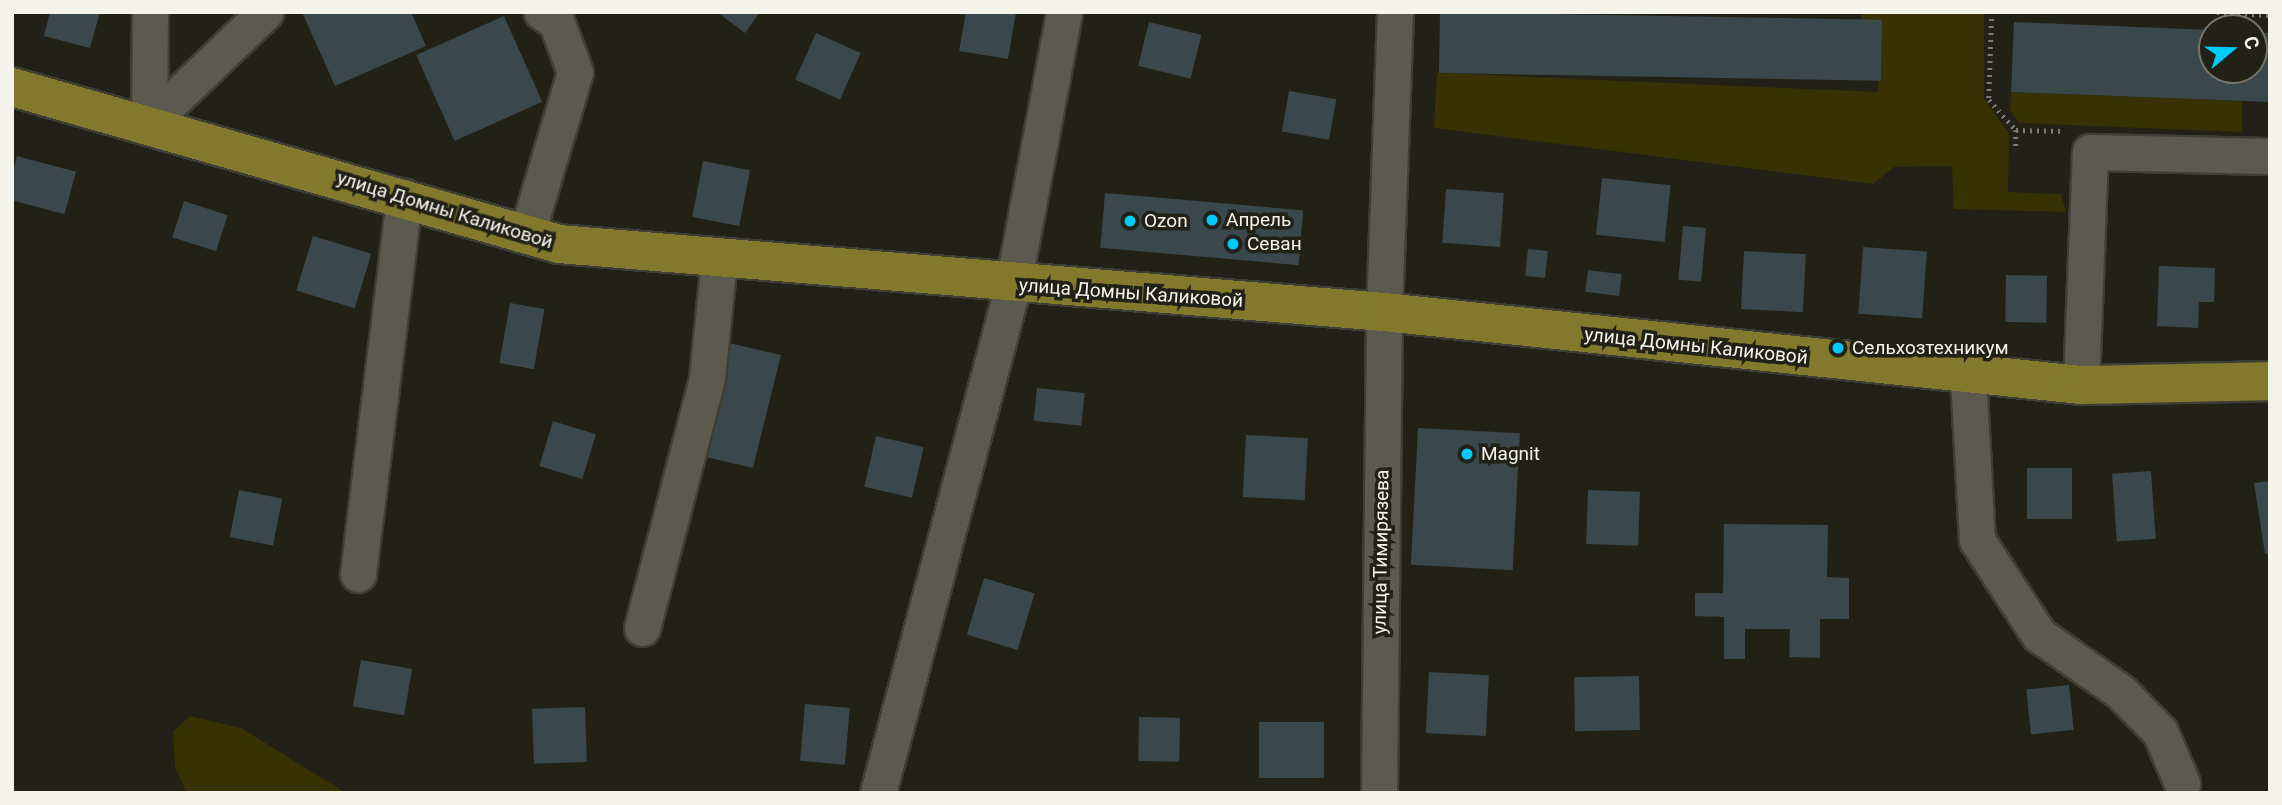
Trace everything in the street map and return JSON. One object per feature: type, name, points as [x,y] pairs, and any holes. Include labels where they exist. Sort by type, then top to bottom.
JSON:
[{"type":"main road","name":"улица Домны Каликовой","points":[[12,87],[149,123],[559,244],[719,261],[1384,312],[1968,375],[2081,384],[2270,381]]},
{"type":"street","points":[[149,123],[150,12]]},
{"type":"street","points":[[149,123],[265,12]]},
{"type":"street","points":[[527,233],[575,72],[556,21],[542,12]]},
{"type":"street","points":[[878,793],[1013,285],[1064,12]]},
{"type":"street","name":"улица Тимирязева","points":[[1379,793],[1384,312],[1395,12]]},
{"type":"street","points":[[2081,384],[2090,152],[2270,156]]},
{"type":"street","points":[[358,574],[404,197]]},
{"type":"street","points":[[642,628],[707,378],[719,261]]},
{"type":"street","points":[[1968,375],[1977,540],[2039,635],[2121,692],[2160,733],[2182,783]]},
{"type":"path","points":[[1992,12],[1989,100],[2016,130],[2016,150]]},
{"type":"path","points":[[2217,12],[2270,15]]},
{"type":"shaded area","points":[[1861,12],[1984,12],[1984,99],[2009,133],[2008,192],[2061,194],[2066,212],[1954,209],[1952,166],[1894,167],[1873,184],[1434,128],[1437,73],[1878,92],[1881,23],[1861,22]]},
{"type":"shaded area","points":[[2011,92],[2242,101],[2242,132],[2019,123],[2010,110]]},
{"type":"shaded area","points":[[190,716],[241,728],[346,793],[187,793],[175,767],[173,732]]},
{"type":"building","points":[[50,12],[100,12],[90,48],[44,36]]},
{"type":"building","points":[[302,12],[411,12],[426,46],[335,86]]},
{"type":"building","points":[[717,12],[760,12],[745,33]]},
{"type":"building","points":[[966,12],[1016,12],[1008,59],[959,51]]},
{"type":"building","points":[[1440,12],[1882,20],[1881,81],[1439,73]]},
{"type":"building","points":[[504,16],[542,102],[455,141],[416,55]]},
{"type":"building","points":[[1149,22],[1201,35],[1191,79],[1138,66]]},
{"type":"building","points":[[2014,22],[2198,29],[2198,84],[2268,84],[2270,33],[2270,102],[2011,92]]},
{"type":"building","points":[[816,33],[861,53],[840,100],[795,80]]},
{"type":"building","points":[[1289,91],[1336,99],[1329,140],[1282,131]]},
{"type":"building","points":[[17,156],[76,172],[65,214],[12,200],[12,175]]},
{"type":"building","points":[[703,161],[750,170],[739,226],[692,217]]},
{"type":"building","points":[[1602,178],[1671,185],[1665,242],[1596,235]]},
{"type":"building","points":[[1446,189],[1504,193],[1500,247],[1442,243]]},
{"type":"building","points":[[1105,193],[1303,210],[1298,265],[1100,248]]},
{"type":"building","points":[[184,201],[228,215],[216,251],[172,237]]},
{"type":"building","points":[[1683,226],[1706,228],[1701,282],[1678,280]]},
{"type":"building","points":[[313,236],[371,254],[355,308],[296,291]]},
{"type":"building","points":[[1863,247],[1927,251],[1922,318],[1858,314]]},
{"type":"building","points":[[1528,249],[1548,251],[1545,278],[1525,276]]},
{"type":"building","points":[[1744,251],[1806,254],[1803,312],[1741,309]]},
{"type":"building","points":[[2159,266],[2215,268],[2214,302],[2199,302],[2198,328],[2157,326]]},
{"type":"building","points":[[1588,270],[1622,274],[1619,296],[1585,292]]},
{"type":"building","points":[[2006,275],[2047,276],[2046,323],[2005,322]]},
{"type":"building","points":[[510,303],[544,309],[534,369],[499,363]]},
{"type":"building","points":[[724,342],[781,355],[753,468],[706,457],[715,420],[706,418]]},
{"type":"building","points":[[1037,388],[1085,393],[1081,426],[1034,421]]},
{"type":"building","points":[[553,421],[596,434],[582,479],[539,466]]},
{"type":"building","points":[[1418,428],[1520,433],[1513,570],[1411,565]]},
{"type":"building","points":[[1246,435],[1308,438],[1305,500],[1243,497]]},
{"type":"building","points":[[876,436],[924,447],[912,498],[864,487]]},
{"type":"building","points":[[2027,468],[2072,468],[2072,519],[2027,519]]},
{"type":"building","points":[[2151,471],[2156,539],[2117,542],[2112,474]]},
{"type":"building","points":[[2270,481],[2270,553],[2265,554],[2254,483]]},
{"type":"building","points":[[239,490],[282,498],[273,546],[230,537]]},
{"type":"building","points":[[1588,490],[1640,492],[1638,546],[1586,544]]},
{"type":"building","points":[[1724,524],[1828,525],[1827,577],[1849,578],[1849,619],[1820,619],[1820,658],[1789,657],[1790,629],[1745,629],[1745,659],[1724,659],[1724,617],[1695,616],[1695,593],[1723,593]]},
{"type":"building","points":[[984,578],[1035,593],[1017,650],[967,634]]},
{"type":"building","points":[[361,660],[412,669],[404,715],[353,706]]},
{"type":"building","points":[[1429,672],[1489,675],[1486,736],[1426,733]]},
{"type":"building","points":[[1639,676],[1640,730],[1575,731],[1574,677]]},
{"type":"building","points":[[2069,685],[2074,730],[2031,734],[2026,689]]},
{"type":"building","points":[[805,704],[850,708],[845,765],[800,761]]},
{"type":"building","points":[[585,707],[587,762],[534,764],[532,709]]},
{"type":"building","points":[[1139,717],[1180,718],[1179,762],[1138,761]]},
{"type":"building","points":[[1259,722],[1324,722],[1324,778],[1259,778]]},
{"type":"place","name":"Апрель","points":[[1212,220]]},
{"type":"place","name":"Ozon","points":[[1130,221]]},
{"type":"place","name":"Севан","points":[[1233,244]]},
{"type":"place","name":"Сельхозтехникум","points":[[1838,348]]},
{"type":"place","name":"Magnit","points":[[1467,454]]}]
